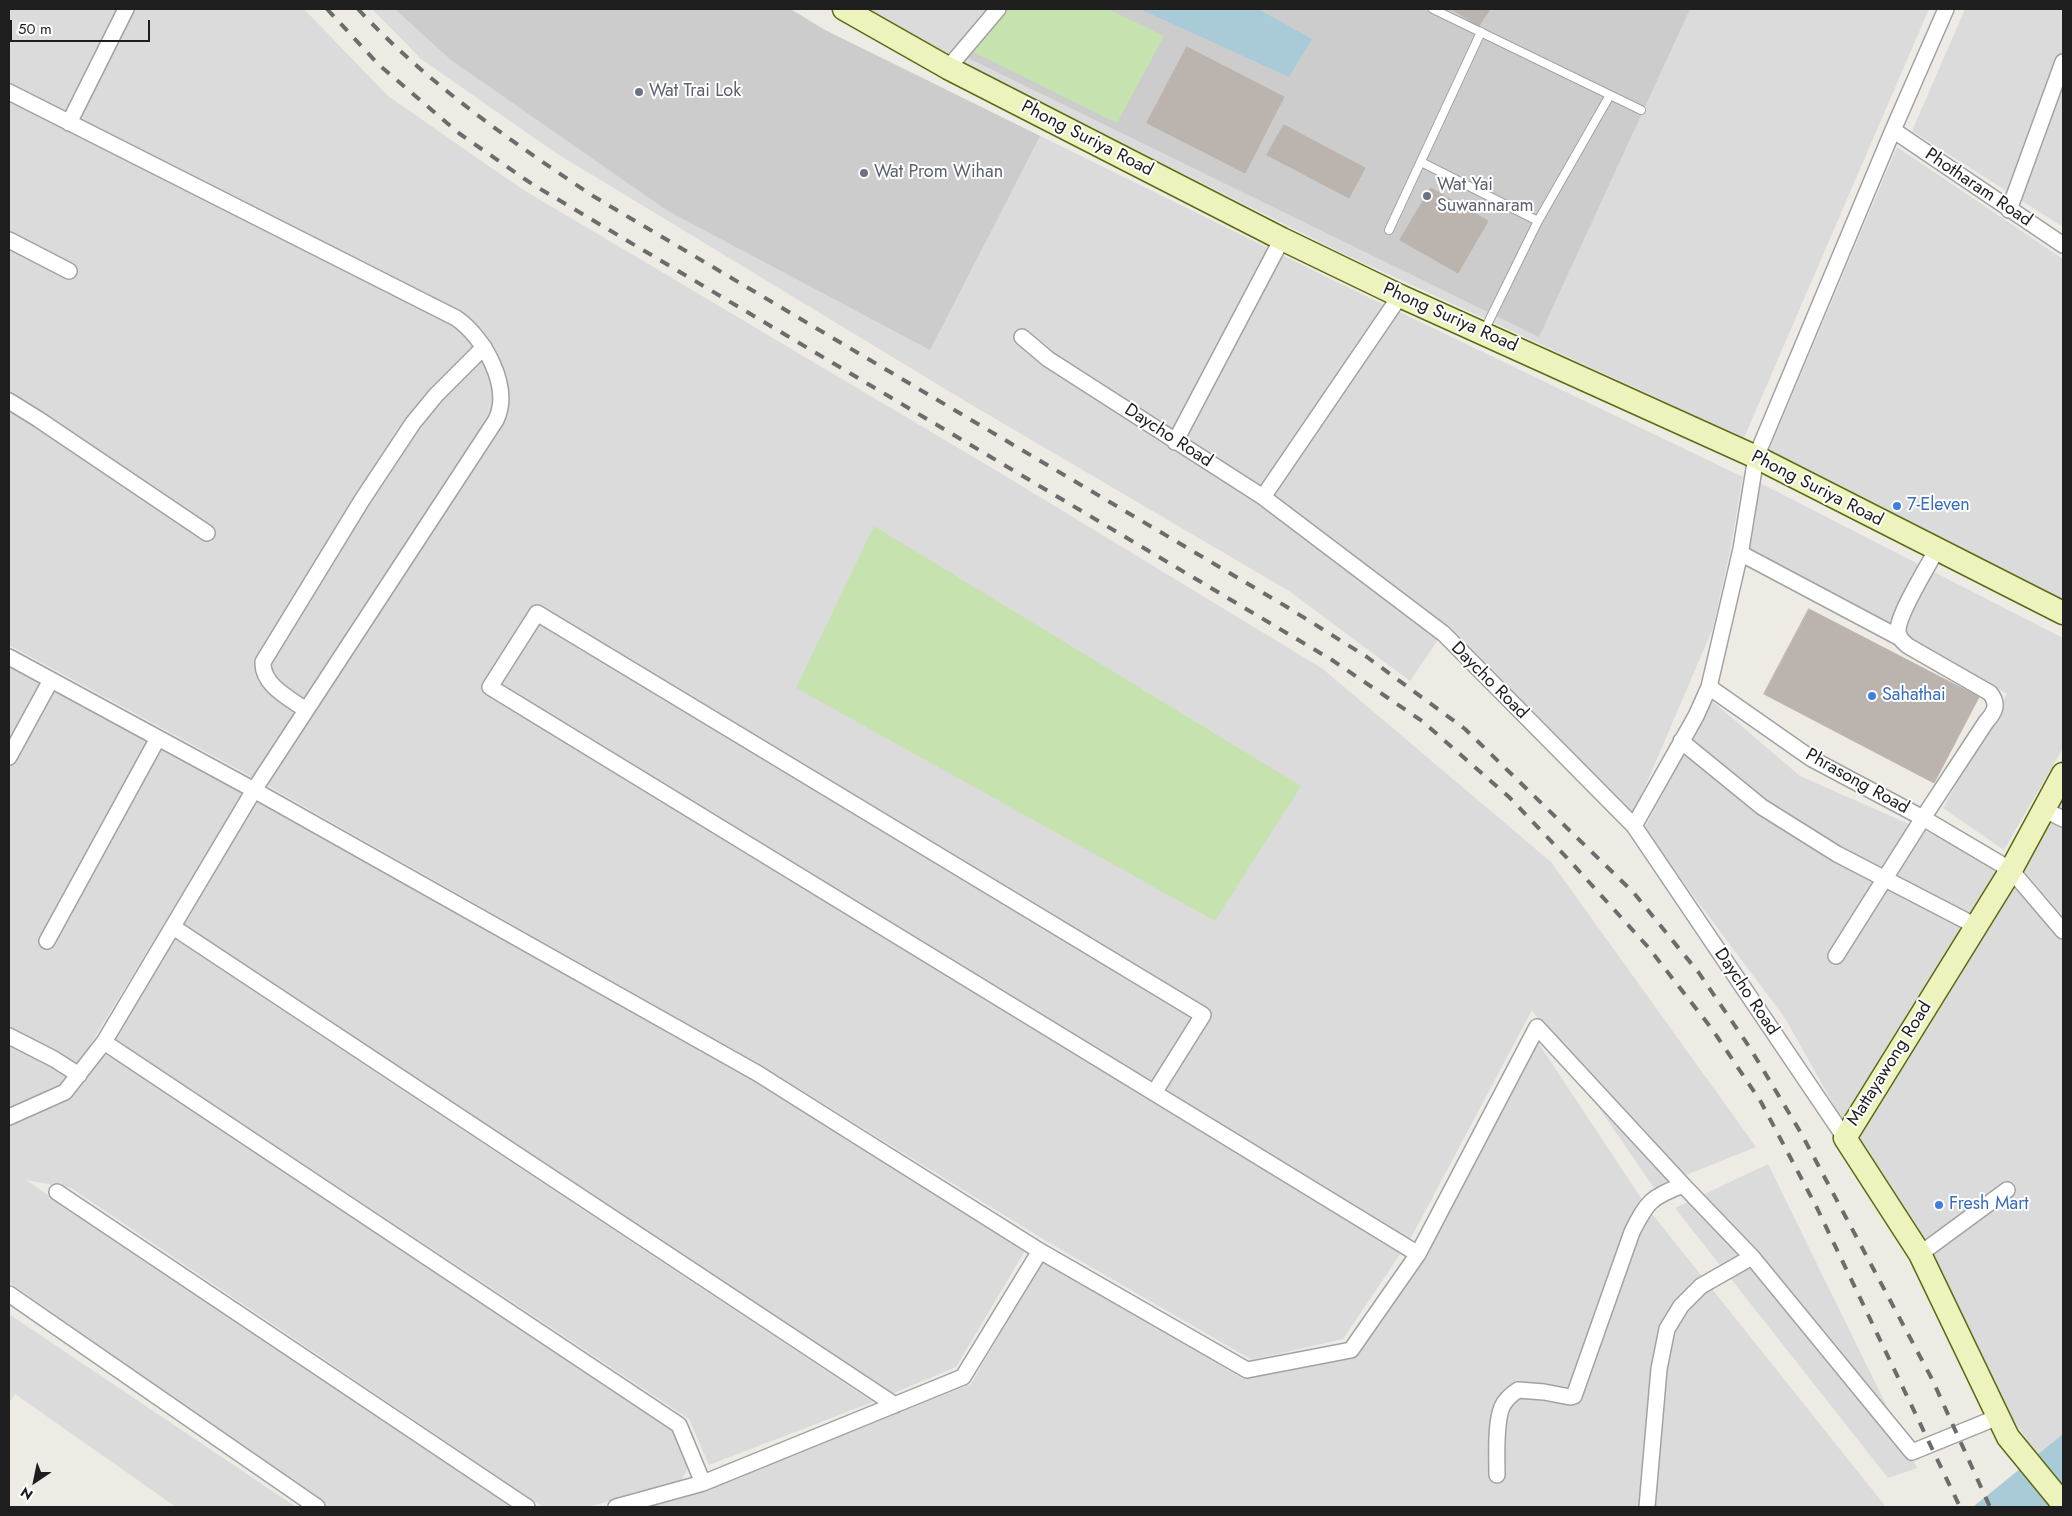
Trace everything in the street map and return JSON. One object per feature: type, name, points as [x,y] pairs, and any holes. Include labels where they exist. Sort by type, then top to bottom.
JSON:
[{"type":"main road","name":"Phong Suriya Road","points":[[844,9],[948,68],[1282,239],[1400,296],[1756,457],[2063,613]]},
{"type":"main road","name":"Mattayawong Road","points":[[2063,774],[2011,870],[1845,1138],[1920,1254],[2008,1437],[2063,1504]]},
{"type":"street","points":[[69,123],[126,9]]},
{"type":"street","points":[[948,68],[998,9]]},
{"type":"street","points":[[1634,826],[1696,716],[1709,687],[1740,554],[1756,457],[1893,130],[1946,9]]},
{"type":"street","points":[[2009,210],[2063,62]]},
{"type":"street","points":[[9,92],[450,315],[468,326],[484,347],[496,374],[500,397],[500,413],[496,420],[254,790],[104,1042],[65,1092],[9,1117]]},
{"type":"street","name":"Photharam Road","points":[[1893,130],[2063,245]]},
{"type":"street","points":[[1175,442],[1282,239]]},
{"type":"street","points":[[9,240],[68,271]]},
{"type":"street","points":[[1263,497],[1400,296]]},
{"type":"street","name":"Daycho Road","points":[[1022,337],[1048,359],[1263,497],[1444,634],[1634,826],[1845,1138]]},
{"type":"street","points":[[306,710],[267,681],[262,672],[263,662],[362,500],[413,423],[436,395],[484,347]]},
{"type":"street","points":[[9,401],[207,533]]},
{"type":"street","points":[[1900,638],[1898,628],[1903,614],[1937,549]]},
{"type":"street","points":[[1740,554],[1900,638],[1908,646],[1990,693],[1995,700],[1994,714],[1923,818],[1836,956]]},
{"type":"street","points":[[1154,1093],[1203,1015],[537,612],[490,687],[1154,1093],[1418,1254]]},
{"type":"street","points":[[9,658],[254,790],[757,1073],[1040,1251],[1247,1370],[1352,1350],[1418,1254],[1537,1027],[1683,1185],[1752,1256],[1912,1452],[1998,1417]]},
{"type":"street","points":[[9,757],[51,680]]},
{"type":"street","name":"Phrasong Road","points":[[1709,687],[1812,759],[1923,818],[2011,870],[2063,931]]},
{"type":"street","points":[[47,941],[158,738]]},
{"type":"street","points":[[1681,741],[1762,807],[1836,854],[1976,926]]},
{"type":"street","points":[[2043,809],[2063,819]]},
{"type":"street","points":[[173,927],[895,1405]]},
{"type":"street","points":[[9,1036],[54,1059],[80,1075]]},
{"type":"street","points":[[104,1042],[679,1424],[703,1483]]},
{"type":"street","points":[[1497,1475],[1498,1433],[1502,1407],[1508,1398],[1518,1390],[1574,1396],[1632,1232],[1647,1204],[1658,1194],[1683,1185]]},
{"type":"street","points":[[1920,1254],[2007,1190]]},
{"type":"street","points":[[57,1192],[526,1507]]},
{"type":"street","points":[[616,1507],[703,1483],[964,1377],[1040,1251]]},
{"type":"street","points":[[1647,1507],[1659,1369],[1667,1329],[1681,1306],[1701,1286],[1752,1256]]},
{"type":"street","points":[[9,1294],[318,1507]]},
{"type":"lane","points":[[1432,9],[1641,110]]},
{"type":"lane","points":[[1389,230],[1481,32]]},
{"type":"lane","points":[[1483,333],[1538,222],[1610,95]]},
{"type":"lane","points":[[1421,162],[1538,222]]},
{"type":"shaded area","points":[[9,9],[304,9],[388,96],[522,189],[1002,474],[1323,669],[1551,862],[1756,1147],[1654,1188],[1532,1010],[1411,1238],[1343,1339],[1252,1360],[1051,1244],[767,1069],[250,776],[9,645]]},
{"type":"shaded area","points":[[372,9],[791,9],[825,30],[1335,281],[1743,477],[1730,551],[1713,628],[1633,815],[1448,625],[1410,681],[1289,591],[965,401],[556,153],[421,59]]},
{"type":"shaded area","points":[[395,9],[790,9],[825,30],[1040,136],[930,350],[668,211],[451,60]]},
{"type":"shaded area","points":[[865,9],[1929,9],[1744,438],[1342,253],[942,53]]},
{"type":"shaded area","name":"Wat Yai Suwannaram","points":[[999,9],[1690,9],[1539,337],[962,55]]},
{"type":"shaded area","points":[[1965,9],[2063,9],[2063,227],[1912,131]]},
{"type":"shaded area","points":[[1897,147],[2063,259],[2063,602],[1769,450]]},
{"type":"shaded area","points":[[1760,483],[2063,638],[2063,748],[2004,850],[1943,808],[2007,694],[1748,549]]},
{"type":"shaded area","points":[[9,664],[244,792],[90,1045],[671,1427],[688,1468],[680,1483],[587,1507],[543,1507],[71,1188],[26,1180],[511,1507],[328,1507],[9,1282]]},
{"type":"shaded area","points":[[1711,700],[1800,776],[2002,865],[1845,1125],[1785,1018],[1644,830]]},
{"type":"shaded area","points":[[2063,790],[2063,916],[2019,865]]},
{"type":"shaded area","points":[[256,797],[753,1080],[1025,1251],[956,1367],[892,1394],[182,925]]},
{"type":"shaded area","points":[[2013,879],[2063,939],[2063,1434],[2037,1455],[2003,1405],[1855,1139]]},
{"type":"shaded area","points":[[175,940],[873,1402],[709,1465],[689,1419],[115,1039]]},
{"type":"shaded area","points":[[1537,1041],[1649,1210],[1886,1507],[644,1507],[706,1490],[971,1384],[1043,1259],[1243,1379],[1355,1355]]},
{"type":"shaded area","points":[[1768,1164],[1917,1468],[1888,1478],[1675,1208]]},
{"type":"shaded area","points":[[9,1314],[296,1507],[176,1507],[15,1394],[9,1403]]},
{"type":"green space","points":[[1007,9],[1108,9],[1164,36],[1117,123],[971,51]]},
{"type":"green space","points":[[874,526],[1301,786],[1215,921],[796,688]]},
{"type":"water","points":[[1140,9],[1258,9],[1312,39],[1289,77]]},
{"type":"water","points":[[2063,1434],[2063,1507],[1973,1507]]},
{"type":"building","points":[[1452,9],[1490,9],[1479,26]]},
{"type":"building","points":[[1187,47],[1284,97],[1245,173],[1147,123]]},
{"type":"building","points":[[1284,125],[1365,168],[1349,198],[1267,155]]},
{"type":"building","points":[[1431,188],[1488,221],[1458,273],[1400,240]]},
{"type":"building","name":"Sahathai","points":[[1809,609],[1979,697],[1934,783],[1764,694]]},
{"type":"railway","points":[[327,9],[379,65],[460,134],[532,184],[1332,660],[1422,721],[1509,797],[1648,947],[1712,1029],[1761,1102],[1817,1208],[1960,1507]]},
{"type":"railway","points":[[358,9],[412,62],[441,86],[500,132],[593,196],[1287,607],[1367,657],[1465,729],[1633,892],[1699,973],[1750,1048],[1801,1133],[1932,1379],[1990,1507]]},
{"type":"place","name":"Wat Trai Lok","points":[[639,92]]},
{"type":"place","name":"Wat Prom Wihan","points":[[864,173]]},
{"type":"place","name":"Wat Yai Suwannaram","points":[[1427,196]]},
{"type":"place","name":"7-Eleven","points":[[1897,506]]},
{"type":"place","name":"Sahathai","points":[[1872,696]]},
{"type":"place","name":"Fresh Mart","points":[[1939,1205]]}]
